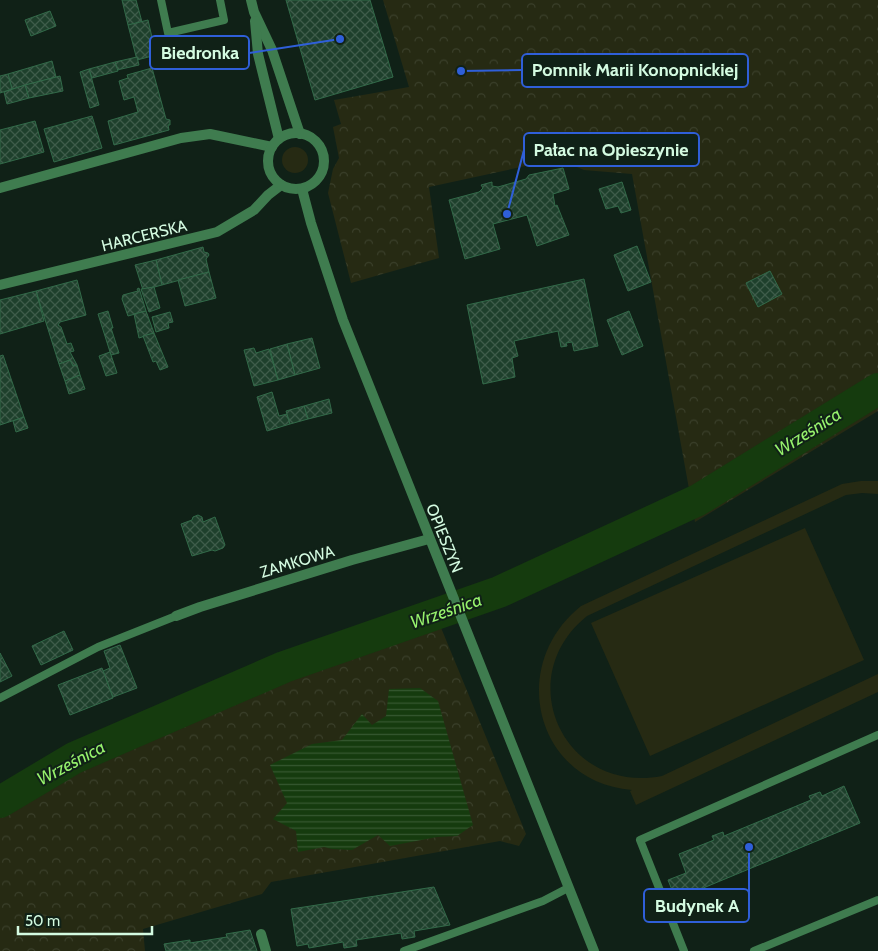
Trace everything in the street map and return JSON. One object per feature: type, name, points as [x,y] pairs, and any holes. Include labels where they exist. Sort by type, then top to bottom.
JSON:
[{"type":"street","points":[[251,0],[258,54],[276,143]]},
{"type":"street","points":[[254,12],[272,50],[300,134]]},
{"type":"street","points":[[0,188],[181,138],[210,134],[276,143]]},
{"type":"street","points":[[289,134],[300,134],[310,137],[318,145],[323,155],[323,166],[320,176],[312,184],[302,189],[291,189],[281,185],[273,178],[268,168],[268,157],[276,143],[289,134]]},
{"type":"street","name":"HARCERSKA","points":[[0,285],[218,232],[254,210],[281,185]]},
{"type":"street","name":"OPIESZYN","points":[[302,189],[342,320],[594,951]]},
{"type":"street","name":"ZAMKOWA","points":[[176,616],[352,560],[429,539]]},
{"type":"street","points":[[261,934],[266,951]]},
{"type":"lane","points":[[161,0],[168,33],[224,20],[220,0]]},
{"type":"lane","points":[[0,698],[98,647],[176,616]]},
{"type":"lane","points":[[684,951],[640,840],[878,735]]},
{"type":"lane","points":[[404,951],[543,902],[568,888]]},
{"type":"lane","points":[[754,951],[878,900]]},
{"type":"green space","points":[[383,0],[878,0],[878,411],[695,522],[632,174],[584,170],[558,159],[429,187],[439,258],[351,283],[328,193],[333,169],[339,158],[333,127],[341,124],[334,100],[409,87]]},
{"type":"green space","points":[[295,147],[304,151],[308,160],[304,169],[295,173],[286,169],[282,160],[286,151]]},
{"type":"green space","points":[[878,481],[878,494],[846,495],[587,616],[564,641],[552,670],[551,699],[559,726],[575,750],[598,768],[627,777],[662,776],[878,674],[878,692],[636,805],[630,791],[632,790],[599,782],[573,766],[554,744],[542,717],[539,688],[544,659],[558,631],[581,606],[842,484]]},
{"type":"green space","points":[[805,528],[864,660],[650,756],[591,623]]},
{"type":"green space","points":[[437,618],[526,834],[519,846],[500,841],[271,882],[262,894],[143,929],[145,951],[0,951],[0,812],[77,766]]},
{"type":"shaded area","points":[[420,688],[438,701],[473,825],[457,836],[437,837],[390,846],[378,835],[352,850],[324,847],[298,852],[296,831],[273,819],[287,803],[270,765],[312,744],[342,740],[362,714],[372,725],[386,716],[389,689]]},
{"type":"building","points":[[122,0],[136,0],[142,22],[128,25]]},
{"type":"building","points":[[286,0],[370,0],[393,77],[315,100]]},
{"type":"building","points":[[50,11],[56,26],[31,36],[25,20]]},
{"type":"building","points":[[148,20],[156,55],[137,60],[128,25]]},
{"type":"building","points":[[137,57],[139,65],[117,70],[115,62]]},
{"type":"building","points":[[52,61],[56,77],[12,89],[8,74]]},
{"type":"building","points":[[115,62],[118,71],[92,78],[89,69]]},
{"type":"building","points":[[152,68],[166,119],[170,120],[169,130],[114,145],[108,121],[138,112],[134,97],[124,100],[119,81],[128,78],[127,75]]},
{"type":"building","points":[[89,69],[99,105],[90,108],[80,72]]},
{"type":"building","points":[[8,74],[12,89],[0,93],[0,76]]},
{"type":"building","points":[[60,76],[63,91],[29,98],[25,85]]},
{"type":"building","points":[[25,85],[29,98],[7,104],[4,92]]},
{"type":"building","points":[[92,116],[102,148],[54,162],[44,129]]},
{"type":"building","points":[[35,121],[44,152],[0,164],[0,130]]},
{"type":"building","points":[[563,168],[569,189],[553,194],[555,206],[557,205],[569,235],[537,246],[527,215],[493,224],[500,249],[465,259],[449,200],[479,192],[483,188],[481,185],[492,182],[492,186],[498,187],[526,179],[529,175]]},
{"type":"building","points":[[622,182],[631,210],[621,213],[618,206],[606,209],[599,189]]},
{"type":"building","points":[[637,246],[651,282],[628,291],[614,255]]},
{"type":"building","points":[[203,247],[204,252],[209,255],[206,259],[209,272],[162,285],[156,260]]},
{"type":"building","points":[[156,260],[162,285],[143,290],[135,265]]},
{"type":"building","points":[[770,271],[782,294],[758,307],[746,283]]},
{"type":"building","points":[[209,272],[216,298],[185,306],[178,280]]},
{"type":"building","points":[[584,279],[598,346],[574,351],[572,342],[566,343],[567,346],[561,347],[558,331],[514,341],[518,356],[512,358],[515,377],[483,384],[467,305]]},
{"type":"building","points":[[77,280],[86,315],[60,322],[58,325],[61,327],[67,344],[71,343],[74,351],[70,352],[77,365],[73,366],[70,360],[59,364],[36,291]]},
{"type":"building","points":[[154,287],[160,308],[149,312],[141,289]]},
{"type":"building","points":[[139,288],[146,311],[128,316],[122,299],[123,295],[138,291],[137,289]]},
{"type":"building","points":[[36,291],[44,321],[0,334],[0,300]]},
{"type":"building","points":[[108,311],[119,353],[111,355],[98,314]]},
{"type":"building","points":[[146,311],[154,333],[139,338],[134,314]]},
{"type":"building","points":[[629,311],[643,346],[622,355],[607,320]]},
{"type":"building","points":[[170,312],[173,322],[168,323],[169,328],[156,332],[152,317]]},
{"type":"building","points":[[154,333],[168,367],[160,370],[156,361],[153,362],[143,336]]},
{"type":"building","points":[[312,338],[320,368],[295,375],[287,344]]},
{"type":"building","points":[[287,344],[295,375],[278,380],[270,349]]},
{"type":"building","points":[[254,348],[256,353],[269,349],[278,380],[254,386],[244,350]]},
{"type":"building","points":[[110,352],[117,373],[106,376],[99,356]]},
{"type":"building","points":[[3,355],[24,417],[0,425],[0,356]]},
{"type":"building","points":[[70,360],[73,366],[77,365],[80,375],[65,381],[59,364]]},
{"type":"building","points":[[80,375],[85,389],[69,394],[65,381]]},
{"type":"building","points":[[272,392],[279,416],[287,414],[290,424],[267,431],[257,397]]},
{"type":"building","points":[[329,399],[332,413],[308,419],[304,406]]},
{"type":"building","points":[[304,406],[308,419],[290,424],[286,411]]},
{"type":"building","points":[[24,417],[28,428],[16,432],[13,421]]},
{"type":"building","points":[[198,515],[202,517],[203,522],[215,517],[225,545],[223,548],[215,551],[212,550],[192,556],[181,524],[192,520],[193,517]]},
{"type":"building","points":[[64,631],[73,650],[41,665],[32,646]]},
{"type":"building","points":[[120,645],[137,688],[113,697],[103,671],[110,668],[104,651]]},
{"type":"building","points":[[0,653],[12,676],[0,682]]},
{"type":"building","points":[[102,668],[113,698],[70,715],[58,685]]},
{"type":"building","points":[[844,786],[860,823],[696,891],[699,899],[679,907],[668,880],[686,873],[679,854],[714,840],[712,836],[723,832],[724,836],[811,800],[809,796],[820,792],[822,796]]},
{"type":"building","points":[[434,887],[450,925],[414,931],[415,937],[402,939],[401,933],[356,940],[357,946],[344,948],[343,942],[309,948],[308,944],[297,946],[291,909]]},
{"type":"building","points":[[250,930],[257,951],[166,951],[164,944],[190,940],[190,943],[227,937],[226,934]]},
{"type":"waterway","name":"Wrześnica","points":[[0,802],[74,758],[284,667],[499,592],[698,500],[878,389]]},
{"type":"place","name":"Biedronka","points":[[340,39]]},
{"type":"place","name":"Pomnik Marii Konopnickiej","points":[[461,71]]},
{"type":"place","name":"Pałac na Opieszynie","points":[[507,214]]},
{"type":"place","name":"Budynek A","points":[[749,847]]}]
